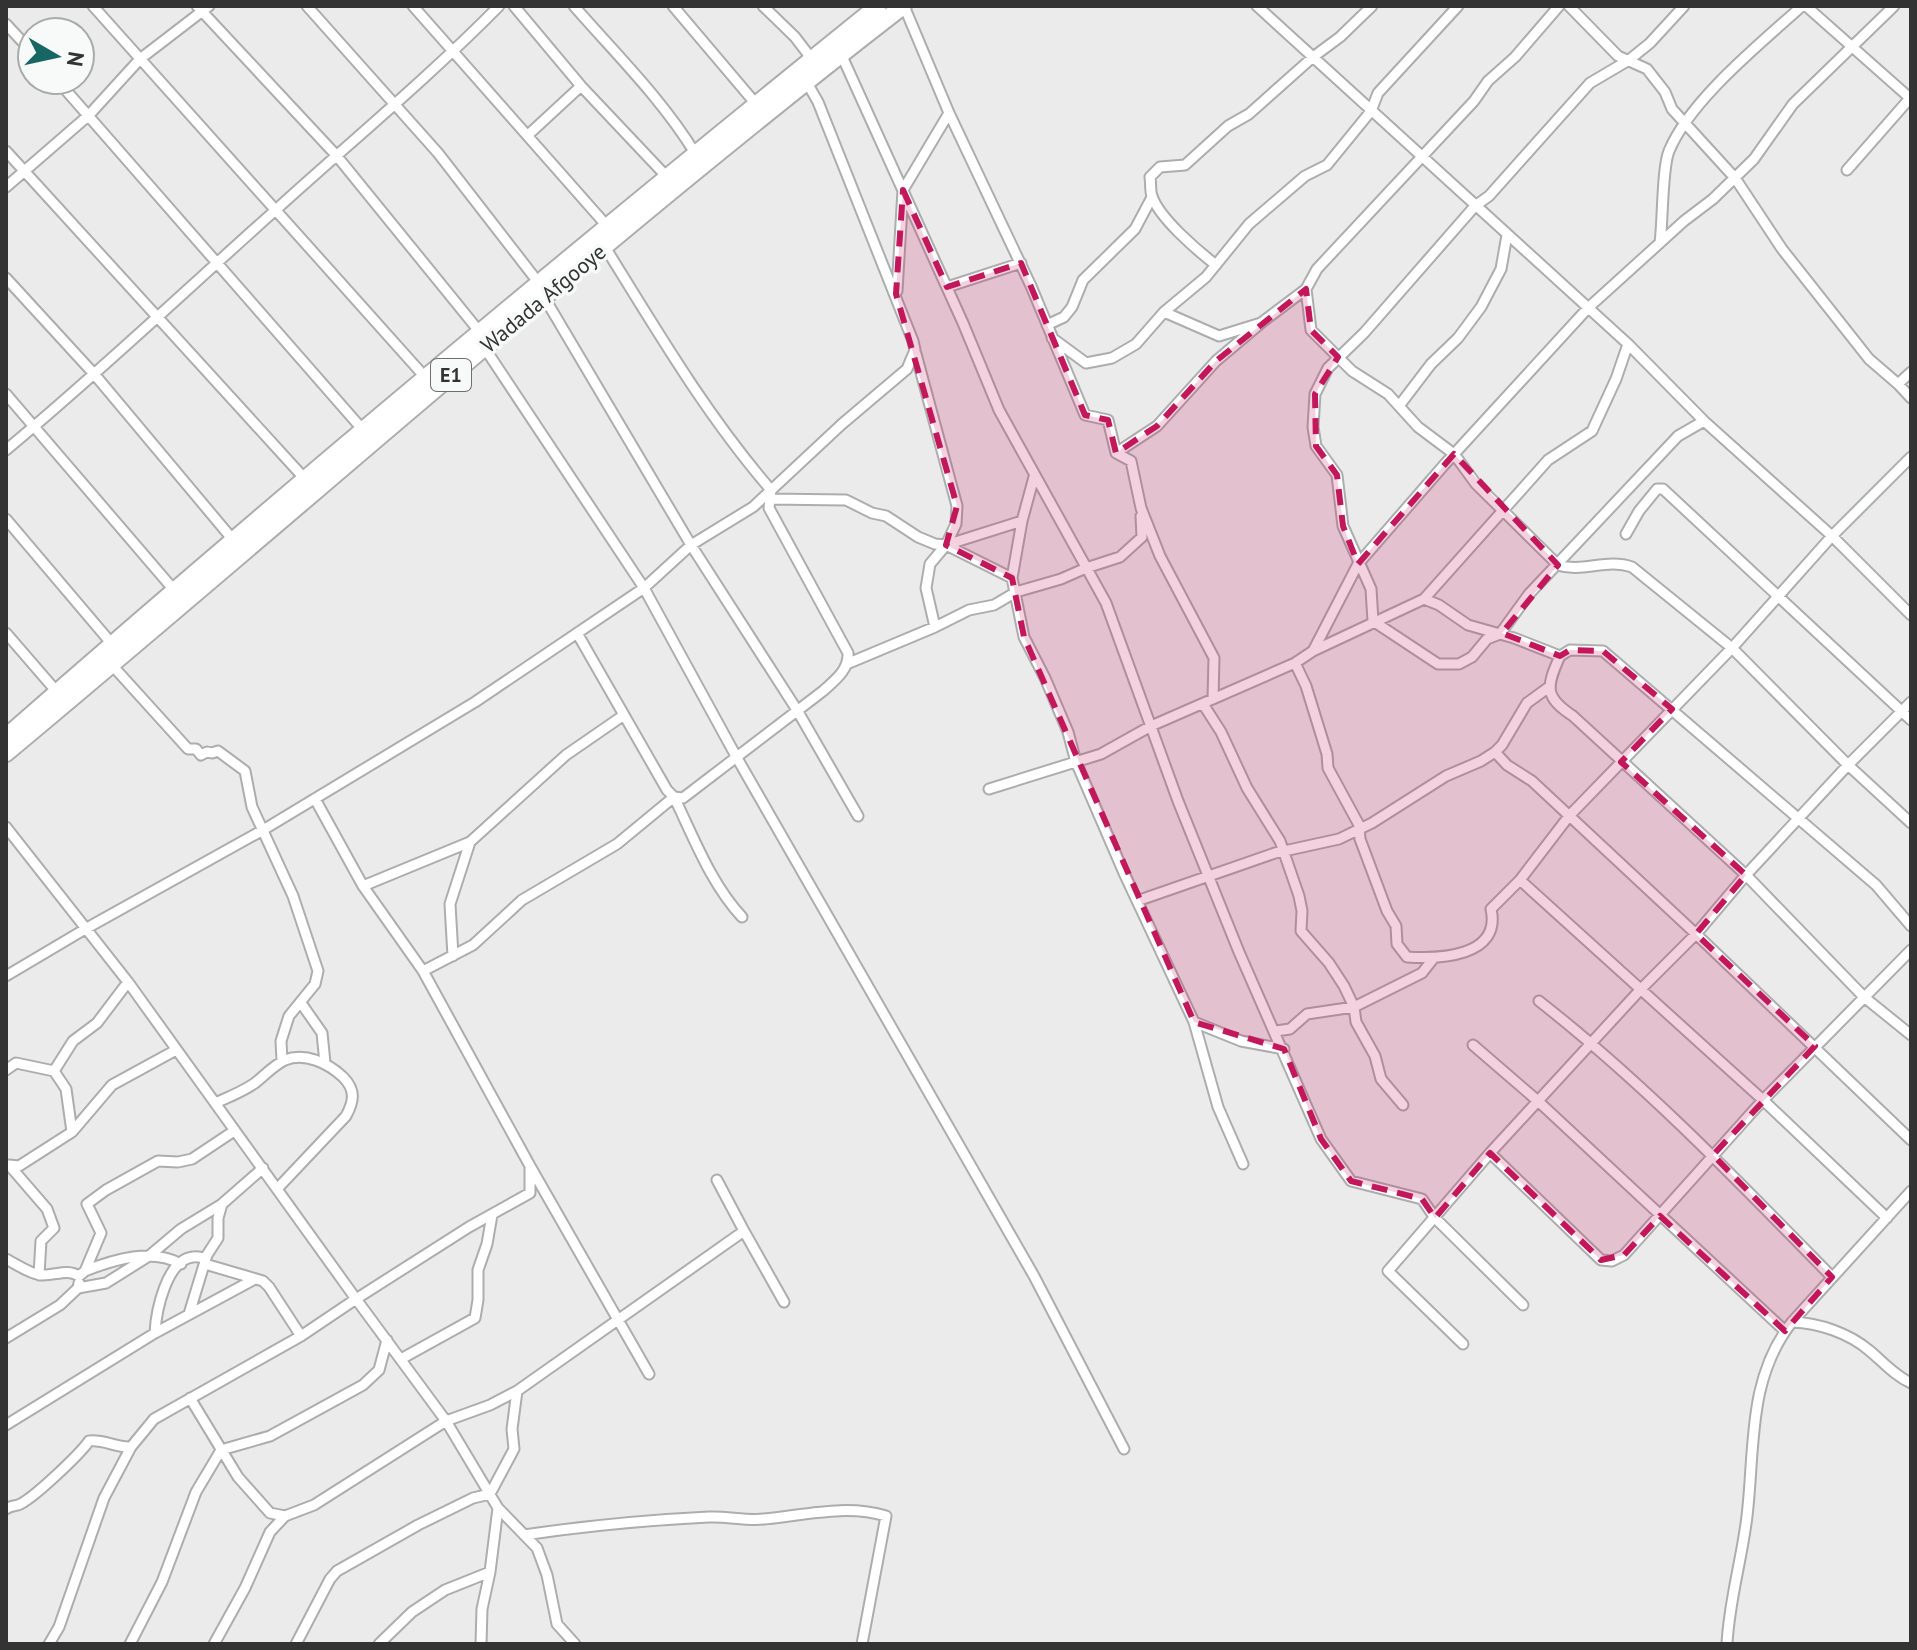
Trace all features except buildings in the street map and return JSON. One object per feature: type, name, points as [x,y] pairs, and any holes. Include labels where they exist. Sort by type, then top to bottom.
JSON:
[{"type":"highway","name":"Wadada Afgooye","points":[[541,289],[605,247],[806,81],[903,6]]},
{"type":"highway","name":"Wadada Afgooye","points":[[6,753],[541,289],[607,226],[873,7]]},
{"type":"highway","name":"Wadada Afgooye","points":[[6,737],[425,377],[482,339]]},
{"type":"street","points":[[93,6],[425,377]]},
{"type":"street","points":[[307,6],[438,153],[541,289],[691,545],[797,710],[858,816]]},
{"type":"street","points":[[413,6],[607,226]]},
{"type":"street","points":[[6,450],[95,375],[276,208],[454,52],[499,6]]},
{"type":"street","points":[[514,6],[581,86],[667,177]]},
{"type":"street","points":[[673,6],[756,104]]},
{"type":"street","points":[[763,6],[795,37],[811,58]]},
{"type":"street","points":[[903,6],[949,113],[1021,263],[1085,415],[1108,420],[1116,453],[1131,461],[1141,508],[1160,556],[1214,658],[1208,702],[1247,788],[1284,851],[1299,896],[1301,931],[1329,963],[1354,1007],[1356,1022],[1375,1056],[1381,1079],[1403,1105]]},
{"type":"street","points":[[1257,6],[1628,344],[1704,421],[1832,536],[1911,615]]},
{"type":"street","points":[[1268,16],[1274,6]]},
{"type":"street","points":[[1216,265],[1175,229],[1152,197],[1150,177],[1160,167],[1185,165],[1228,126],[1249,114],[1340,37],[1372,6]]},
{"type":"street","points":[[1052,338],[1086,363],[1112,358],[1136,344],[1164,312],[1206,277],[1249,224],[1280,195],[1305,176],[1327,165],[1346,146],[1371,111],[1378,93],[1458,6]]},
{"type":"street","points":[[1116,453],[1157,426],[1216,361],[1306,289],[1317,269],[1559,6]]},
{"type":"street","points":[[1569,6],[1618,56],[1647,69],[1684,124],[1735,178],[1782,249],[1869,359],[1911,398]]},
{"type":"street","points":[[1373,621],[1371,589],[1343,526],[1337,475],[1316,446],[1313,427],[1315,394],[1328,368],[1364,333],[1475,206],[1489,196],[1590,83],[1629,60],[1650,43],[1684,6]]},
{"type":"street","points":[[1660,243],[1668,153],[1684,124],[1720,83],[1804,6],[1911,98],[1847,170]]},
{"type":"street","points":[[1313,651],[1358,564],[1454,454],[1588,308],[1754,159],[1793,104],[1894,6]]},
{"type":"street","points":[[577,7],[684,135],[695,153]]},
{"type":"street","points":[[6,187],[89,115],[140,59],[203,8],[336,155],[482,339],[644,588],[737,758],[1027,1263],[1124,1449]]},
{"type":"street","points":[[841,54],[999,410],[1106,603],[1208,875],[1321,1139],[1351,1181],[1422,1199],[1435,1218],[1523,1305]]},
{"type":"street","points":[[806,81],[818,102],[896,294],[915,350],[957,506],[956,524],[946,545],[930,564],[926,588],[935,627]]},
{"type":"street","points":[[528,135],[581,86]]},
{"type":"street","points":[[72,96],[363,430]]},
{"type":"street","points":[[896,294],[903,190],[949,113]]},
{"type":"street","points":[[6,151],[305,479]]},
{"type":"street","points":[[1047,325],[1064,317],[1072,307],[1083,280],[1135,229],[1152,197]]},
{"type":"street","points":[[1399,406],[1481,307],[1501,269],[1507,235]]},
{"type":"street","points":[[605,247],[688,380],[770,495],[769,508],[848,653],[849,663]]},
{"type":"street","points":[[947,287],[1021,263]]},
{"type":"street","points":[[6,278],[95,375],[234,541]]},
{"type":"street","points":[[1306,289],[1311,330],[1352,371],[1388,394],[1418,427],[1454,454],[1476,484],[1558,565],[1573,570],[1619,563],[1632,567],[1732,648],[1848,765],[1911,823]]},
{"type":"street","points":[[1164,312],[1219,336],[1261,323]]},
{"type":"street","points":[[989,789],[1101,754],[1151,726],[1295,663],[1373,621],[1424,599],[1548,460],[1592,431],[1628,344]]},
{"type":"street","points":[[6,976],[263,830],[475,702],[644,588],[691,545],[770,495],[907,369],[915,350]]},
{"type":"street","points":[[1898,384],[1911,372]]},
{"type":"street","points":[[6,394],[174,590]]},
{"type":"street","points":[[1373,621],[1438,664],[1459,664],[1472,657],[1487,639],[1500,634],[1529,594],[1678,436],[1704,421]]},
{"type":"street","points":[[1295,663],[1306,686],[1327,754],[1328,768],[1350,805],[1387,911],[1396,926],[1397,944],[1407,957],[1433,959],[1463,954],[1478,947],[1487,936],[1493,918],[1491,909],[1520,880],[1569,816],[1732,648],[1832,536],[1911,457]]},
{"type":"street","points":[[1034,477],[1012,578],[1024,637],[1045,678],[1068,732],[1076,762],[1137,901],[1194,1022],[1218,1107],[1243,1164]]},
{"type":"street","points":[[1626,534],[1648,498],[1657,489],[1663,489],[1911,720]]},
{"type":"street","points":[[770,495],[846,500],[872,513],[886,516],[918,537],[946,545],[1012,578]]},
{"type":"street","points":[[423,971],[473,945],[522,900],[617,844],[674,797],[683,798],[823,691],[849,663],[969,610],[994,605],[1016,592],[1120,557],[1142,537],[1141,508]]},
{"type":"street","points":[[6,519],[112,644]]},
{"type":"street","points":[[946,545],[1022,521]]},
{"type":"street","points":[[1424,599],[1439,605],[1468,625],[1560,656]]},
{"type":"street","points":[[6,633],[57,692]]},
{"type":"street","points":[[577,633],[667,790],[674,797],[707,864],[742,917]]},
{"type":"street","points":[[1911,926],[1876,885],[1603,651],[1570,650],[1560,656],[1549,687],[1557,706],[1573,716],[1746,875],[1864,997],[1911,1035]]},
{"type":"street","points":[[111,664],[188,749],[196,749],[201,755],[218,751],[245,771],[252,807],[293,896],[318,971],[315,984],[285,1024],[281,1041],[282,1061]]},
{"type":"street","points":[[1137,901],[1284,851],[1339,839],[1359,829],[1426,791],[1446,776],[1495,752],[1527,703],[1549,687]]},
{"type":"street","points":[[1463,1344],[1388,1271],[1490,1153],[1696,934],[1798,818],[1911,702]]},
{"type":"street","points":[[363,886],[470,842],[566,755],[624,715]]},
{"type":"street","points":[[1495,752],[1507,765],[1532,781],[1911,1140]]},
{"type":"street","points":[[315,799],[363,886],[423,971],[649,1374]]},
{"type":"street","points":[[6,827],[128,982],[446,1421],[498,1508],[537,1548],[547,1575],[557,1624],[575,1644]]},
{"type":"street","points":[[453,956],[450,904],[470,842]]},
{"type":"street","points":[[1520,880],[1763,1100],[1887,1218]]},
{"type":"street","points":[[1490,1153],[1601,1260],[1612,1261],[1624,1255],[1763,1100],[1911,950]]},
{"type":"street","points":[[1276,1031],[1290,1029],[1307,1014],[1354,1007],[1422,973],[1433,959]]},
{"type":"street","points":[[54,1071],[73,1041],[97,1023],[128,982]]},
{"type":"street","points":[[1539,1001],[1594,1043],[1713,1155],[1832,1277]]},
{"type":"street","points":[[301,1003],[322,1033],[325,1063]]},
{"type":"street","points":[[1194,1022],[1241,1041],[1284,1049]]},
{"type":"street","points":[[1473,1045],[1539,1102],[1785,1331]]},
{"type":"street","points":[[39,1275],[41,1241],[54,1228],[47,1209],[10,1164],[72,1132],[112,1085],[176,1050]]},
{"type":"street","points":[[215,1103],[240,1093],[282,1061],[307,1058],[325,1063],[349,1083],[353,1092],[346,1116],[277,1189]]},
{"type":"street","points":[[6,1070],[16,1063],[54,1071],[66,1089],[72,1132]]},
{"type":"street","points":[[6,1338],[60,1305],[78,1288],[101,1233],[87,1204],[158,1161],[192,1159],[234,1131]]},
{"type":"street","points":[[49,1644],[59,1627],[104,1498],[131,1447],[154,1419],[301,1336],[469,1227],[530,1193],[530,1166]]},
{"type":"street","points":[[78,1288],[106,1283],[149,1256],[181,1229],[222,1204],[263,1168]]},
{"type":"street","points":[[717,1180],[784,1302]]},
{"type":"street","points":[[1727,1644],[1748,1514],[1755,1413],[1772,1351],[1792,1322],[1911,1191]]},
{"type":"street","points":[[189,1314],[206,1261],[218,1238],[222,1204]]},
{"type":"street","points":[[401,1359],[475,1318],[478,1270],[492,1215]]},
{"type":"street","points":[[214,1644],[245,1588],[270,1532],[285,1516],[314,1505],[446,1421],[517,1391],[744,1231]]},
{"type":"street","points":[[6,1259],[39,1275],[82,1273],[103,1264],[149,1256],[169,1257],[181,1264]]},
{"type":"street","points":[[155,1333],[157,1305],[163,1290],[181,1264],[193,1257],[263,1281],[301,1336]]},
{"type":"street","points":[[6,1425],[155,1333],[253,1280]]},
{"type":"street","points":[[1792,1322],[1817,1323],[1841,1334],[1866,1347],[1902,1379],[1911,1383]]},
{"type":"street","points":[[130,1644],[162,1582],[196,1492],[221,1450],[270,1436],[363,1385],[379,1370],[387,1340]]},
{"type":"street","points":[[296,1644],[337,1571],[432,1518],[473,1498],[490,1494],[514,1449],[512,1429],[517,1391]]},
{"type":"street","points":[[190,1398],[238,1477],[270,1513],[285,1516]]},
{"type":"street","points":[[6,1509],[19,1505],[82,1451],[89,1441],[99,1439],[131,1447]]},
{"type":"street","points":[[481,1644],[482,1609],[498,1508]]},
{"type":"street","points":[[524,1535],[591,1525],[712,1516],[762,1519],[794,1514],[869,1511],[886,1516],[862,1644]]},
{"type":"street","points":[[379,1644],[412,1612],[445,1590],[490,1572]]},
{"type":"highlighted area","points":[[903,190],[947,287],[1021,263],[1085,415],[1108,420],[1116,453],[1157,426],[1216,361],[1306,289],[1311,330],[1338,357],[1315,394],[1316,446],[1337,475],[1343,526],[1358,564],[1454,454],[1558,565],[1502,633],[1560,656],[1570,650],[1603,651],[1672,709],[1621,762],[1746,875],[1696,934],[1815,1046],[1713,1155],[1832,1277],[1785,1331],[1660,1216],[1624,1255],[1601,1260],[1490,1153],[1435,1218],[1422,1199],[1351,1181],[1321,1139],[1284,1049],[1194,1022],[1024,637],[1012,578],[946,545],[957,506],[896,294]]}]
